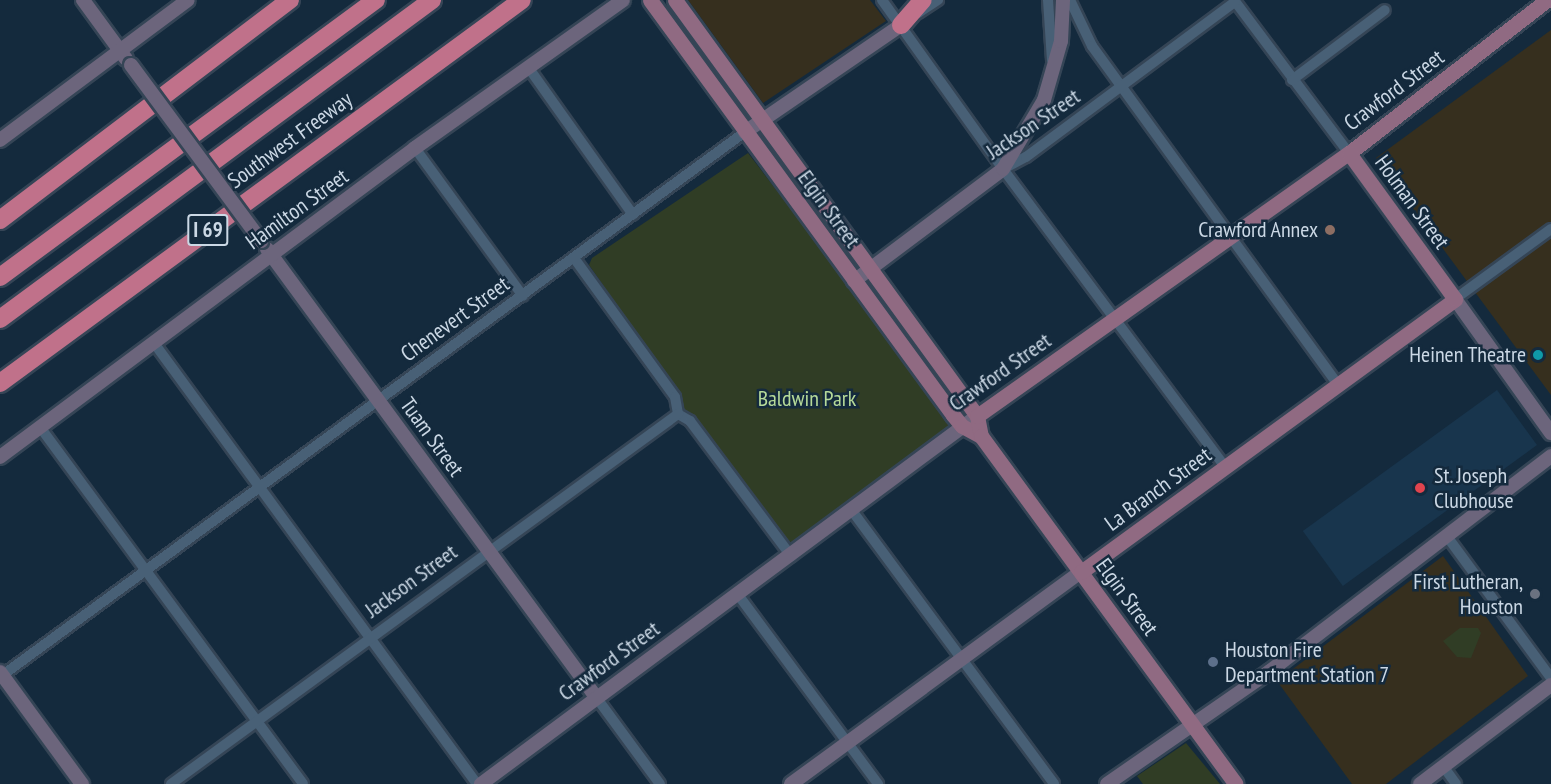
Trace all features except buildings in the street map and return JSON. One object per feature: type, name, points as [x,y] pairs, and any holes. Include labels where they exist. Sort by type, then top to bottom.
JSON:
[{"type":"highway","points":[[0,220],[290,0]]},
{"type":"highway","points":[[0,277],[376,0]]},
{"type":"highway","points":[[0,319],[432,0]]},
{"type":"highway","name":"Southwest Freeway","points":[[0,383],[522,0]]},
{"type":"highway","points":[[901,25],[923,0]]},
{"type":"main road","name":"Elgin Street","points":[[650,0],[962,426],[981,436]]},
{"type":"main road","name":"Elgin Street","points":[[675,0],[977,416],[981,436],[1236,784]]},
{"type":"main road","name":"Crawford Street","points":[[977,416],[1349,153],[1547,0]]},
{"type":"main road","name":"Holman Street","points":[[1349,153],[1455,299]]},
{"type":"main road","name":"La Branch Street","points":[[1081,572],[1455,299]]},
{"type":"street","name":"Tuam Street","points":[[83,0],[660,784]]},
{"type":"street","points":[[2,136],[188,0]]},
{"type":"street","name":"Hamilton Street","points":[[0,457],[415,148],[623,0]]},
{"type":"street","points":[[882,0],[1003,169],[1226,468]]},
{"type":"street","name":"Chenevert Street","points":[[1,675],[147,572],[258,486],[523,296],[745,132],[938,0]]},
{"type":"street","points":[[1048,0],[1052,75]]},
{"type":"street","points":[[1003,169],[1034,118],[1052,75],[1061,42],[1063,0]]},
{"type":"street","points":[[1070,0],[1092,46],[1228,237],[1338,385]]},
{"type":"street","name":"Jackson Street","points":[[854,281],[1003,169],[1026,157],[1234,1]]},
{"type":"street","name":"Holman Street","points":[[1234,1],[1349,153]]},
{"type":"street","points":[[1292,80],[1385,10]]},
{"type":"street","points":[[528,68],[633,215]]},
{"type":"street","points":[[415,148],[523,296]]},
{"type":"street","name":"La Branch Street","points":[[1455,299],[1551,229]]},
{"type":"street","points":[[574,258],[675,397],[678,414],[690,421],[791,556]]},
{"type":"street","name":"Holman Street","points":[[1455,299],[1551,433]]},
{"type":"street","points":[[154,343],[369,638],[479,784]]},
{"type":"street","name":"Jackson Street","points":[[171,784],[678,414]]},
{"type":"street","name":"Crawford Street","points":[[479,784],[853,512],[977,416]]},
{"type":"street","points":[[40,427],[303,784]]},
{"type":"street","points":[[1107,784],[1193,726],[1363,602],[1446,535],[1551,456]]},
{"type":"street","points":[[853,512],[1054,784]]},
{"type":"street","points":[[1446,535],[1551,678]]},
{"type":"street","name":"La Branch Street","points":[[791,784],[1081,572]]},
{"type":"street","points":[[739,596],[878,784]]},
{"type":"street","points":[[1,675],[82,784]]},
{"type":"street","points":[[1420,784],[1551,685]]},
{"type":"street","points":[[1443,766],[1456,784]]},
{"type":"shaded area","points":[[688,0],[870,0],[886,21],[763,103]]},
{"type":"shaded area","points":[[1551,30],[1551,395],[1376,158]]},
{"type":"shaded area","name":"St. Joseph Clubhouse","points":[[1497,390],[1537,445],[1343,586],[1303,531]]},
{"type":"shaded area","points":[[1443,556],[1528,676],[1386,784],[1352,784],[1277,681]]},
{"type":"green space","name":"Baldwin Park","points":[[748,153],[956,424],[796,544],[783,539],[698,421],[684,413],[676,390],[589,265],[592,258]]},
{"type":"green space","points":[[1460,628],[1478,628],[1481,633],[1471,658],[1457,657],[1443,641]]},
{"type":"green space","points":[[1186,743],[1220,784],[1143,784],[1137,776]]},
{"type":"place","name":"Crawford Annex","points":[[1330,230]]},
{"type":"place","name":"Heinen Theatre","points":[[1538,355]]},
{"type":"place","name":"St. Joseph Clubhouse","points":[[1420,488]]},
{"type":"place","name":"First Lutheran, Houston","points":[[1535,594]]},
{"type":"place","name":"Houston Fire Department Station 7","points":[[1213,662]]}]
